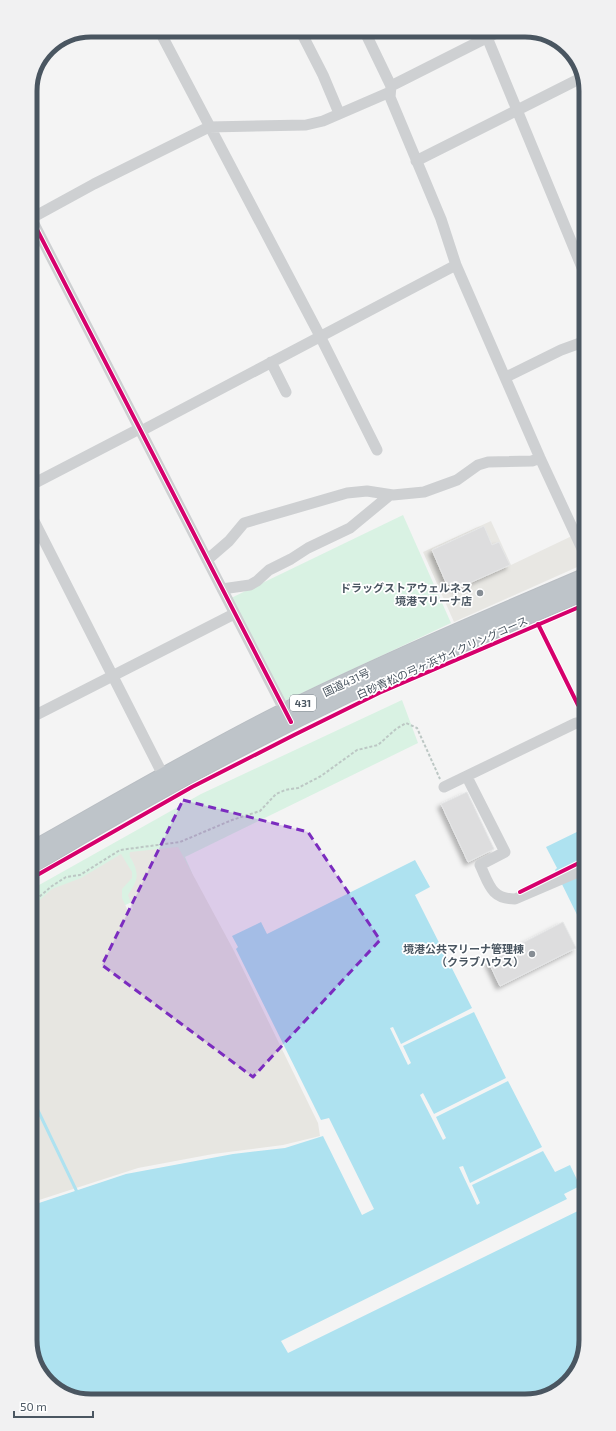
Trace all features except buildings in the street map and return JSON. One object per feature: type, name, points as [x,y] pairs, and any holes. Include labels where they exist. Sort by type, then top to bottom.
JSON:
[{"type":"highway","name":"国道431号","points":[[37,847],[163,775],[288,717],[455,632],[579,579]]},
{"type":"highway","name":"国道431号","points":[[37,862],[288,717],[579,594]]},
{"type":"street","points":[[163,37],[320,336],[377,450]]},
{"type":"street","points":[[304,37],[323,75],[339,113]]},
{"type":"street","points":[[367,37],[390,89],[390,97],[441,219],[456,265],[540,458],[579,541]]},
{"type":"street","points":[[37,215],[94,184],[209,127],[306,125],[339,113],[420,73],[478,37]]},
{"type":"street","points":[[487,37],[579,260]]},
{"type":"street","points":[[416,161],[516,109],[578,80]]},
{"type":"street","points":[[37,230],[288,717]]},
{"type":"street","points":[[37,482],[140,430],[456,265]]},
{"type":"street","points":[[506,377],[561,350],[579,344]]},
{"type":"street","points":[[271,362],[286,392]]},
{"type":"street","points":[[207,560],[229,541],[244,523],[347,493],[367,491],[390,495],[409,495],[424,492],[457,480],[478,465],[488,462],[532,461],[540,458]]},
{"type":"street","points":[[222,589],[250,584],[257,581],[270,570],[308,548],[350,528],[390,495]]},
{"type":"street","points":[[37,527],[163,775]]},
{"type":"street","points":[[37,714],[113,674],[234,614]]},
{"type":"street","points":[[444,787],[576,723],[579,723]]},
{"type":"street","points":[[467,777],[505,852],[480,865],[494,894],[504,899],[515,899],[579,872]]},
{"type":"path","points":[[37,899],[66,877],[80,875],[120,850],[172,844],[232,820],[260,812],[276,794],[285,790],[298,788],[321,776],[357,750],[378,745],[396,729],[406,723],[418,728],[444,787]]},
{"type":"highlighted area","points":[[183,800],[308,832],[380,940],[253,1077],[102,965]]},
{"type":"shaded area","name":"ドラッグストアウェルネス 境港マリーナ店","points":[[491,521],[511,565],[574,535],[579,546],[579,566],[454,622],[423,552]]},
{"type":"green space","points":[[403,515],[451,623],[285,701],[231,598]]},
{"type":"green space","points":[[402,700],[418,743],[185,857],[192,873],[37,948],[37,886],[201,794]]},
{"type":"sand","points":[[178,847],[234,951],[318,1123],[320,1136],[283,1145],[213,1154],[138,1168],[37,1201],[37,902],[52,889],[81,878],[121,854],[132,872],[132,878],[122,889],[122,898],[128,911],[133,909],[128,895],[134,886],[137,874],[130,856],[130,852]]},
{"type":"water","points":[[579,831],[579,861],[576,862],[579,868],[579,919],[555,870],[557,868],[546,847]]},
{"type":"water","points":[[415,860],[430,887],[415,895],[472,1008],[401,1044],[393,1027],[390,1028],[408,1065],[411,1063],[403,1046],[474,1012],[506,1078],[434,1114],[423,1093],[420,1095],[443,1140],[446,1138],[436,1117],[508,1081],[542,1147],[470,1183],[463,1166],[459,1167],[477,1205],[480,1203],[472,1185],[543,1151],[555,1172],[570,1165],[579,1184],[579,1186],[564,1194],[567,1199],[281,1341],[288,1353],[579,1210],[579,1347],[572,1367],[568,1373],[555,1385],[542,1391],[525,1394],[88,1394],[64,1387],[48,1373],[40,1357],[37,1340],[37,1204],[126,1174],[233,1154],[285,1148],[323,1136],[362,1215],[374,1209],[329,1118],[321,1120],[236,949],[238,947],[232,936],[261,922],[267,934]]},
{"type":"waterway","points":[[37,1108],[78,1194]]},
{"type":"cycle path","points":[[37,230],[291,722]]},
{"type":"cycle path","name":"白砂青松の弓ヶ浜サイクリングコース","points":[[37,875],[192,787],[294,735],[379,693],[579,607]]},
{"type":"cycle path","points":[[538,624],[579,706]]},
{"type":"cycle path","points":[[520,892],[579,863]]},
{"type":"place","name":"ドラッグストアウェルネス 境港マリーナ店","points":[[480,593]]},
{"type":"place","name":"境港公共マリーナ管理棟 （クラブハウス）","points":[[532,954]]}]
